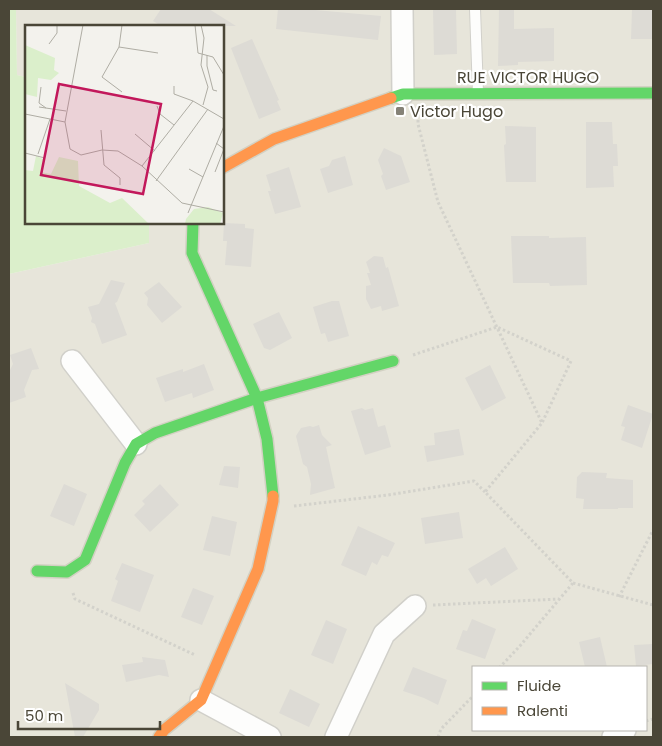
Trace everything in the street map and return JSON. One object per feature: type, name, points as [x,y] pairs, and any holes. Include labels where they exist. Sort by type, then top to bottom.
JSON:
[{"type":"street","points":[[402,9],[411,94]]},
{"type":"street","name":"RUE VICTOR HUGO","points":[[224,167],[274,139],[411,94],[653,93]]},
{"type":"street","points":[[159,737],[164,730],[201,700],[258,569],[273,501],[267,439],[257,398],[192,253],[193,224]]},
{"type":"street","points":[[72,361],[136,444]]},
{"type":"street","points":[[37,571],[67,572],[85,560],[125,463],[136,444],[155,433],[257,398],[393,361]]},
{"type":"street","points":[[336,737],[384,634],[415,606]]},
{"type":"street","points":[[201,700],[270,737]]},
{"type":"street","points":[[612,737],[623,731]]},
{"type":"lane","points":[[475,9],[478,94]]},
{"type":"path","points":[[411,94],[438,202],[542,423]]},
{"type":"path","points":[[393,361],[497,327],[571,361],[542,423],[485,492]]},
{"type":"path","points":[[271,509],[388,495],[474,481],[573,583],[653,605]]},
{"type":"path","points":[[619,597],[653,530]]},
{"type":"path","points":[[67,572],[75,599],[216,664]]},
{"type":"path","points":[[501,666],[573,583]]},
{"type":"path","points":[[415,606],[559,599]]},
{"type":"path","points":[[438,737],[442,729],[472,697]]},
{"type":"shaded area","points":[[16,9],[653,9],[653,737],[9,737],[9,274],[149,243],[149,224],[224,224],[224,25],[25,25],[25,77],[17,75]]},
{"type":"green space","points":[[9,9],[16,9],[17,75],[25,77],[25,224],[149,224],[149,243],[9,274]]},
{"type":"building","points":[[161,9],[209,9],[236,26],[159,25],[153,21]]},
{"type":"building","points":[[278,9],[304,9],[381,16],[378,40],[276,29]]},
{"type":"building","points":[[433,9],[456,9],[457,54],[434,55]]},
{"type":"building","points":[[499,9],[514,9],[514,29],[554,28],[554,61],[518,62],[518,65],[498,66]]},
{"type":"building","points":[[632,9],[653,9],[653,39],[631,39]]},
{"type":"building","points":[[252,39],[279,100],[277,101],[281,110],[259,119],[231,48]]},
{"type":"building","points":[[586,122],[612,122],[613,144],[617,144],[618,166],[613,166],[614,187],[586,188]]},
{"type":"building","points":[[505,126],[536,127],[536,182],[506,182]]},
{"type":"building","points":[[384,148],[401,156],[410,182],[386,190],[378,160]]},
{"type":"building","points":[[345,156],[353,185],[328,193],[320,169],[329,166],[332,160]]},
{"type":"building","points":[[289,167],[301,207],[275,214],[268,191],[271,191],[266,175]]},
{"type":"building","points":[[224,223],[245,224],[245,228],[254,229],[251,267],[225,265],[227,241],[223,241]]},
{"type":"building","points":[[511,236],[586,237],[587,285],[550,286],[549,283],[513,283]]},
{"type":"building","points":[[374,256],[383,257],[386,268],[388,267],[399,306],[382,311],[381,306],[371,309],[366,299],[366,286],[371,285],[367,273],[370,273],[366,262]]},
{"type":"building","points":[[111,280],[125,283],[115,303],[127,335],[102,344],[95,324],[91,322],[92,318],[88,307],[99,304]]},
{"type":"building","points":[[159,282],[182,307],[162,323],[147,305],[148,298],[144,293]]},
{"type":"building","points":[[332,301],[339,301],[349,336],[328,342],[325,333],[321,334],[313,307]]},
{"type":"building","points":[[279,312],[292,338],[270,350],[264,348],[253,324]]},
{"type":"building","points":[[31,348],[39,369],[32,370],[24,390],[26,397],[9,403],[9,372],[13,364],[10,355]]},
{"type":"building","points":[[204,364],[214,390],[193,398],[192,393],[165,402],[156,378],[183,369],[183,372]]},
{"type":"building","points":[[490,365],[506,398],[482,411],[465,378]]},
{"type":"building","points":[[628,405],[653,414],[642,448],[621,440],[625,427],[621,426]]},
{"type":"building","points":[[362,408],[365,410],[373,408],[378,427],[385,425],[391,447],[365,455],[351,411]]},
{"type":"building","points":[[319,425],[322,435],[332,445],[326,447],[335,488],[310,495],[311,484],[307,467],[303,464],[296,436],[301,428]]},
{"type":"building","points":[[459,429],[464,455],[427,462],[424,446],[435,445],[434,433]]},
{"type":"building","points":[[224,466],[240,467],[238,488],[219,485]]},
{"type":"building","points":[[582,472],[607,473],[606,478],[633,480],[633,508],[583,509],[584,499],[576,498],[577,477]]},
{"type":"building","points":[[64,484],[87,494],[74,526],[50,516]]},
{"type":"building","points":[[160,484],[179,505],[150,532],[134,515],[145,504],[142,501]]},
{"type":"building","points":[[459,512],[463,538],[425,544],[421,518]]},
{"type":"building","points":[[212,516],[237,522],[230,556],[203,550]]},
{"type":"building","points":[[358,526],[395,543],[388,557],[382,555],[377,565],[372,562],[366,576],[341,565]]},
{"type":"building","points":[[505,547],[518,569],[491,586],[486,578],[477,584],[468,569]]},
{"type":"building","points":[[122,563],[154,575],[140,612],[111,601],[118,581],[115,579]]},
{"type":"building","points":[[193,588],[214,596],[202,625],[181,617]]},
{"type":"building","points":[[472,619],[496,629],[485,659],[456,649],[463,630],[467,631]]},
{"type":"building","points":[[326,620],[347,629],[333,664],[311,655]]},
{"type":"building","points":[[600,637],[607,666],[585,666],[579,642]]},
{"type":"building","points":[[653,644],[653,664],[636,666],[634,645]]},
{"type":"building","points":[[142,657],[165,660],[169,677],[159,675],[126,682],[122,665],[143,662]]},
{"type":"building","points":[[413,667],[447,680],[438,705],[403,691]]},
{"type":"building","points":[[65,683],[99,704],[99,710],[83,737],[75,737]]},
{"type":"building","points":[[290,689],[320,704],[309,727],[279,713]]},
{"type":"traffic: fast","points":[[391,98],[403,94],[653,93]]},
{"type":"traffic: fast","points":[[193,224],[192,253],[257,398],[267,439],[273,496]]},
{"type":"traffic: fast","points":[[37,571],[67,572],[85,560],[125,463],[136,444],[155,433],[257,398],[393,361]]},
{"type":"traffic: slow","points":[[224,167],[274,139],[391,98]]},
{"type":"traffic: slow","points":[[159,737],[164,730],[201,700],[258,569],[273,496]]},
{"type":"place","name":"Victor Hugo","points":[[400,111]]}]
